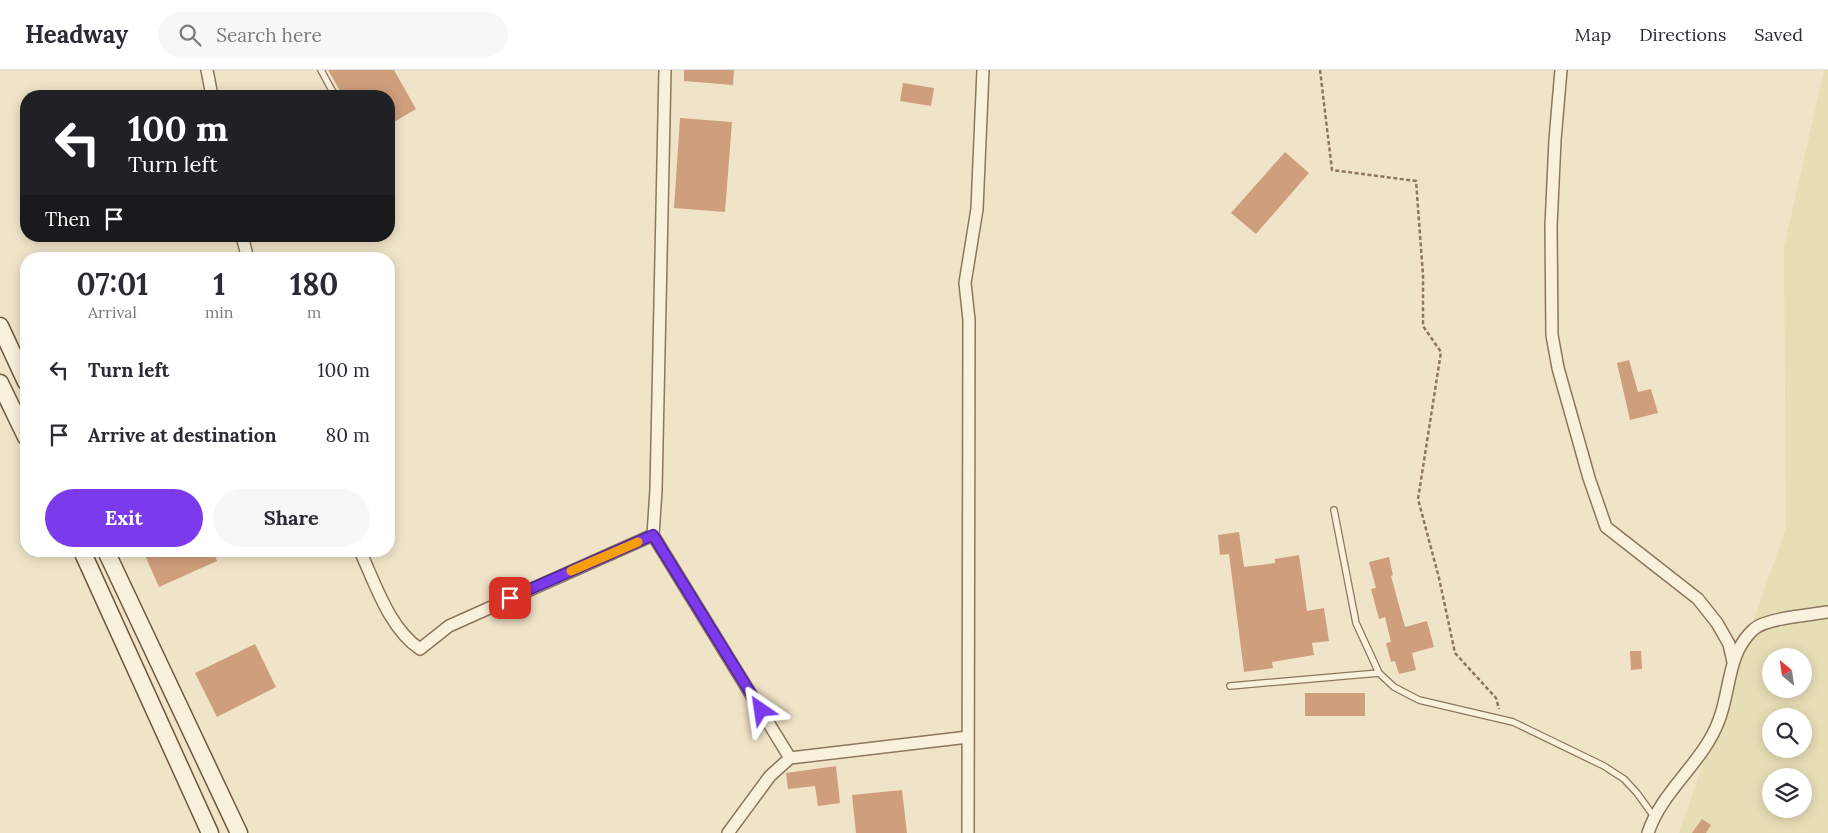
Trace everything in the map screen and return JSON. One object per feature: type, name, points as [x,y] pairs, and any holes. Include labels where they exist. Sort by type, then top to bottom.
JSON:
[{"type":"main road","points":[[0,326],[20,369]]},
{"type":"main road","points":[[0,383],[20,424]]},
{"type":"main road","points":[[85,557],[210,833]]},
{"type":"main road","points":[[109,557],[239,833]]},
{"type":"street","points":[[207,70],[211,90]]},
{"type":"street","points":[[665,70],[656,490],[653,535],[790,758]]},
{"type":"street","points":[[968,833],[968,320],[965,283],[976,209],[983,70]]},
{"type":"street","points":[[1561,70],[1555,140],[1551,226],[1552,335],[1558,368],[1589,478],[1606,527],[1698,599],[1717,623],[1729,644],[1733,662]]},
{"type":"street","points":[[363,557],[392,618],[408,641],[420,649],[449,626],[653,535]]},
{"type":"street","points":[[1648,833],[1663,802],[1713,735],[1724,703],[1738,648],[1755,628],[1779,619],[1828,612]]},
{"type":"street","points":[[728,833],[770,776],[790,758],[968,737]]},
{"type":"lane","points":[[321,70],[332,90]]},
{"type":"lane","points":[[1334,510],[1356,623],[1379,672],[1394,687],[1419,700],[1513,722],[1604,766],[1624,779],[1655,818]]},
{"type":"lane","points":[[1230,686],[1379,672]]},
{"type":"path","points":[[1320,70],[1332,170],[1416,181],[1423,275],[1423,326],[1441,352],[1418,499],[1439,578],[1455,653],[1496,698],[1503,720]]},
{"type":"shaded area","points":[[1824,70],[1828,70],[1828,833],[1679,833],[1786,528],[1784,247]]},
{"type":"building","points":[[328,70],[394,70],[416,109],[395,121],[395,90],[340,90]]},
{"type":"building","points":[[684,70],[734,70],[733,85],[684,81]]},
{"type":"building","points":[[903,83],[934,88],[931,106],[900,101]]},
{"type":"building","points":[[680,118],[732,122],[725,212],[674,208]]},
{"type":"building","points":[[1285,152],[1309,173],[1256,234],[1231,213]]},
{"type":"building","points":[[1629,360],[1638,392],[1651,389],[1658,413],[1630,420],[1617,363]]},
{"type":"building","points":[[1239,532],[1244,567],[1275,563],[1275,559],[1299,555],[1307,611],[1324,608],[1329,641],[1312,643],[1314,655],[1272,662],[1273,668],[1244,672],[1229,554],[1220,555],[1218,535]]},
{"type":"building","points":[[146,557],[215,557],[217,561],[159,587]]},
{"type":"building","points":[[1389,557],[1393,575],[1391,576],[1405,627],[1427,621],[1434,647],[1412,653],[1416,670],[1399,674],[1395,661],[1391,662],[1386,643],[1391,642],[1385,617],[1379,619],[1371,589],[1376,588],[1369,562]]},
{"type":"building","points":[[255,644],[276,687],[217,717],[195,673]]},
{"type":"building","points":[[1630,651],[1641,651],[1642,669],[1631,670]]},
{"type":"building","points":[[1305,693],[1365,693],[1365,716],[1305,716]]},
{"type":"building","points":[[836,766],[840,803],[818,806],[815,786],[788,789],[786,773]]},
{"type":"building","points":[[902,790],[907,833],[856,833],[852,795]]},
{"type":"building","points":[[1702,819],[1711,825],[1706,833],[1692,833]]},
{"type":"slow traffic","points":[[571,571],[638,542]]},
{"type":"route","points":[[510,598],[653,535],[761,710]]}]
